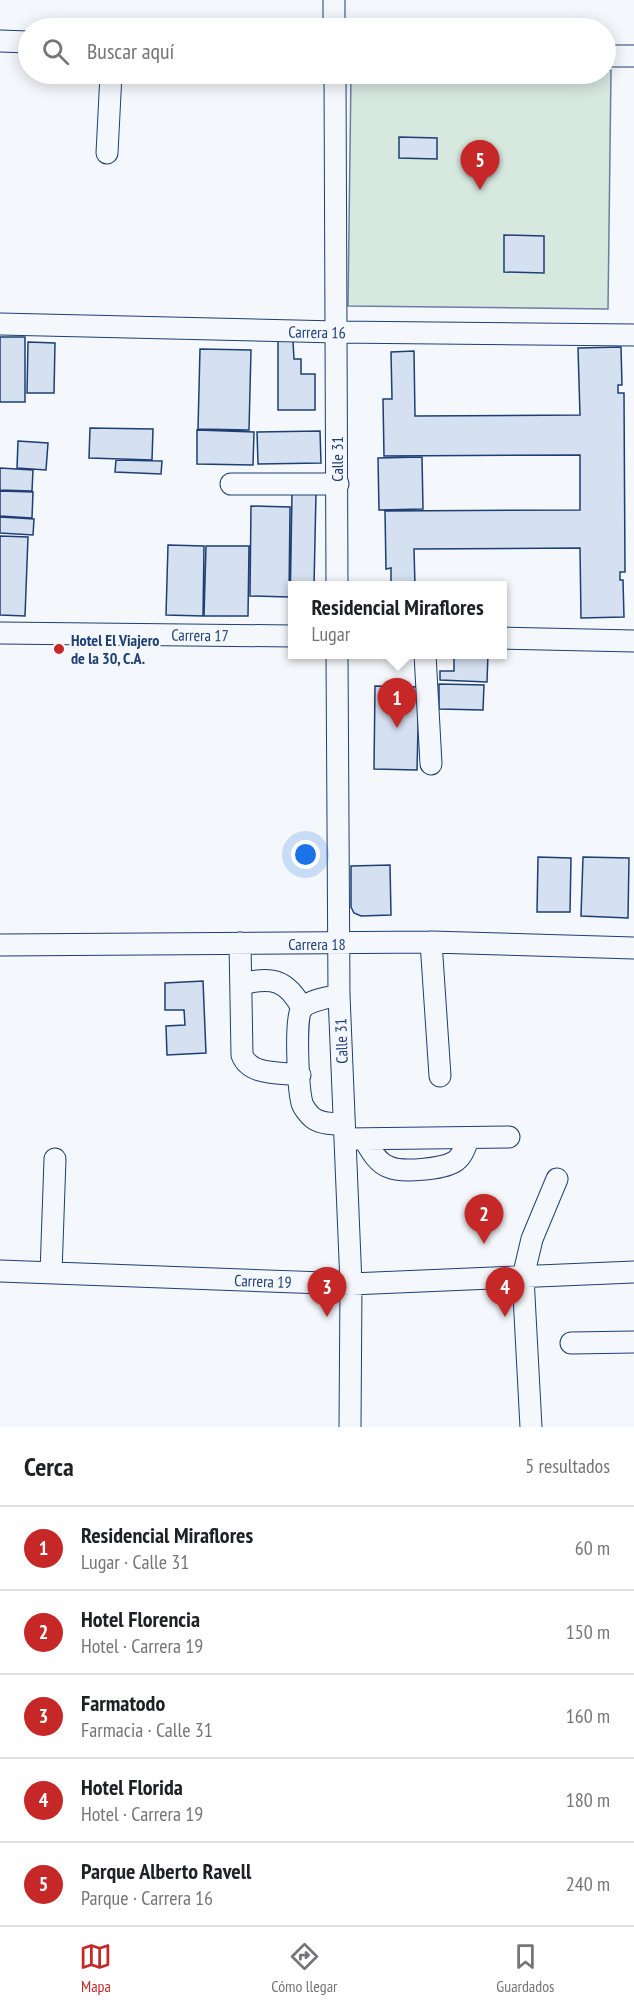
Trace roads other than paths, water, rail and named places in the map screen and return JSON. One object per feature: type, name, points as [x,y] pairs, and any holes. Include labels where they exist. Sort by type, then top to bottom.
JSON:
[{"type":"street","points":[[334,0],[334,18]]},
{"type":"street","points":[[0,41],[18,42]]},
{"type":"street","points":[[616,56],[634,56]]},
{"type":"street","points":[[107,153],[110,84]]},
{"type":"street","name":"Calle 31","points":[[335,84],[337,581]]},
{"type":"street","name":"Carrera 16","points":[[0,324],[337,332],[634,335]]},
{"type":"street","points":[[231,484],[338,484]]},
{"type":"street","name":"Carrera 17","points":[[0,633],[288,636]]},
{"type":"street","points":[[507,638],[634,641]]},
{"type":"street","name":"Calle 31","points":[[337,659],[339,995],[351,1134],[350,1427]]},
{"type":"street","points":[[425,659],[431,764]]},
{"type":"street","points":[[431,942],[441,1076]]},
{"type":"street","name":"Carrera 18","points":[[0,945],[431,942],[634,948]]},
{"type":"street","points":[[240,944],[242,1055],[245,1062],[252,1069],[300,1075]]},
{"type":"street","points":[[242,984],[259,979],[275,981],[295,996],[302,1008]]},
{"type":"street","points":[[339,995],[308,1004],[302,1008],[297,1021],[302,1105],[313,1118],[351,1134],[387,1167],[411,1170],[455,1161],[461,1155],[469,1138]]},
{"type":"street","points":[[351,1134],[509,1137]]},
{"type":"street","points":[[51,1273],[55,1159]]},
{"type":"street","points":[[531,1427],[523,1277],[532,1239],[556,1179]]},
{"type":"street","name":"Carrera 19","points":[[0,1271],[351,1284],[634,1272]]},
{"type":"street","points":[[571,1343],[634,1342]]},
{"type":"place","name":"Parque Alberto Ravell","points":[[480,190]]},
{"type":"place","name":"Hotel El Viajero de la 30, C.A.","points":[[59,649]]},
{"type":"place","name":"Residencial Miraflores","points":[[397,728]]},
{"type":"place","name":"Hotel Florencia","points":[[484,1244]]},
{"type":"place","name":"Farmatodo","points":[[327,1317]]},
{"type":"place","name":"Hotel Florida","points":[[505,1317]]}]
